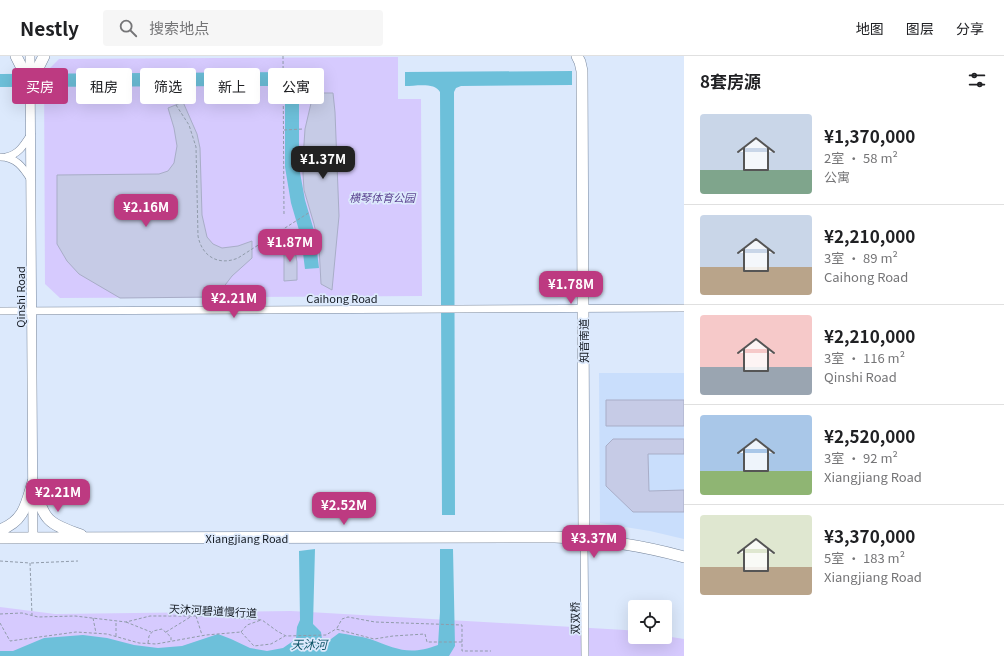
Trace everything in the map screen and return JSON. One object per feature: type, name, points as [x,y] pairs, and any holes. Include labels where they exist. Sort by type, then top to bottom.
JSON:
[{"type":"main road","points":[[16,56],[22,68]]},
{"type":"main road","points":[[38,68],[44,56]]},
{"type":"main road","points":[[577,56],[582,71]]},
{"type":"main road","points":[[582,71],[583,62],[586,56]]},
{"type":"main road","name":"知音南道","points":[[582,71],[584,538]]},
{"type":"main road","points":[[0,530],[10,526],[20,517],[33,482]]},
{"type":"main road","points":[[33,482],[42,509],[49,520],[61,528],[89,538]]},
{"type":"main road","name":"Xiangjiang Road","points":[[0,538],[555,537],[584,538],[639,546],[684,557]]},
{"type":"street","name":"Qinshi Road","points":[[30,56],[30,68]]},
{"type":"street","name":"Qinshi Road","points":[[30,104],[33,538]]},
{"type":"street","points":[[3,157],[13,155],[20,150],[31,134]]},
{"type":"street","points":[[3,157],[20,164],[31,180]]},
{"type":"street","name":"Caihong Road","points":[[0,311],[684,308]]},
{"type":"street","name":"双双桥","points":[[584,538],[585,656]]},
{"type":"path","points":[[283,56],[284,216]]},
{"type":"path","points":[[176,105],[189,125],[196,147],[198,236],[200,243],[207,254],[218,260],[232,260],[238,258],[310,212]]},
{"type":"path","points":[[283,130],[303,129]]},
{"type":"path","points":[[0,561],[20,561],[30,563],[78,561]]},
{"type":"path","points":[[30,563],[32,615]]},
{"type":"path","name":"天沐河碧道慢行道","points":[[0,614],[22,613],[38,617],[75,616],[126,622],[150,616],[196,616],[262,620],[286,636]]},
{"type":"path","points":[[166,632],[192,616]]},
{"type":"path","points":[[196,616],[202,636]]},
{"type":"path","points":[[242,632],[254,646],[271,644],[286,636],[326,635],[336,629],[342,619],[348,617],[375,622],[462,625],[462,651],[491,651]]},
{"type":"path","points":[[93,618],[97,633]]},
{"type":"path","points":[[0,623],[10,641],[76,632],[97,633],[139,643],[156,644],[202,636],[242,632],[247,625],[262,620]]},
{"type":"path","points":[[116,621],[116,637]]},
{"type":"path","points":[[126,622],[152,632]]},
{"type":"path","points":[[148,644],[149,636],[152,632],[162,629],[171,637],[171,642]]},
{"type":"path","points":[[336,629],[374,639],[425,634],[427,642],[462,642]]},
{"type":"shaded area","points":[[599,373],[684,373],[684,539],[650,531],[600,523]]},
{"type":"green space","name":"横琴体育公园","points":[[398,57],[398,99],[421,99],[422,296],[60,298],[45,284],[44,104],[68,104],[68,68],[50,68],[59,59]]},
{"type":"green space","points":[[0,607],[55,614],[291,611],[625,630],[628,630],[628,644],[672,644],[672,637],[684,639],[684,656],[0,656]]},
{"type":"water","points":[[572,71],[572,85],[461,86],[456,88],[454,92],[455,515],[442,515],[440,92],[438,89],[430,86],[405,86],[405,72]]},
{"type":"water","points":[[260,72],[268,72],[268,86],[260,86]]},
{"type":"water","points":[[76,73],[76,87],[68,87],[68,74]]},
{"type":"water","points":[[132,73],[140,73],[140,87],[132,87]]},
{"type":"water","points":[[196,73],[204,73],[204,86],[196,86]]},
{"type":"water","points":[[0,74],[12,74],[12,87],[0,87]]},
{"type":"water","points":[[285,104],[299,104],[299,167],[305,200],[315,234],[319,268],[305,269],[301,237],[291,203],[285,167]]},
{"type":"water","name":"天沐河","points":[[315,549],[313,624],[321,632],[322,639],[331,639],[339,633],[366,638],[396,648],[411,651],[438,645],[440,612],[440,549],[453,549],[455,646],[449,656],[0,656],[0,651],[13,651],[44,638],[83,635],[158,648],[182,646],[218,634],[250,648],[267,651],[283,648],[296,639],[297,627],[300,620],[299,551]]},
{"type":"building","points":[[324,93],[333,93],[339,216],[332,290],[321,284],[319,246],[304,190],[303,159],[305,129],[311,104],[324,104]]},
{"type":"building","points":[[178,104],[184,104],[197,134],[200,148],[202,215],[207,237],[213,244],[222,248],[238,246],[252,241],[252,258],[232,276],[216,297],[120,298],[79,274],[67,261],[57,244],[57,175],[159,174],[168,171],[174,163],[177,146],[174,128],[168,108]]},
{"type":"building","points":[[284,245],[294,245],[297,262],[297,280],[284,281]]},
{"type":"building","points":[[606,400],[684,400],[684,426],[606,426]]},
{"type":"building","points":[[613,439],[684,439],[684,454],[648,454],[649,491],[684,490],[684,512],[633,512],[606,486],[606,446]]}]
